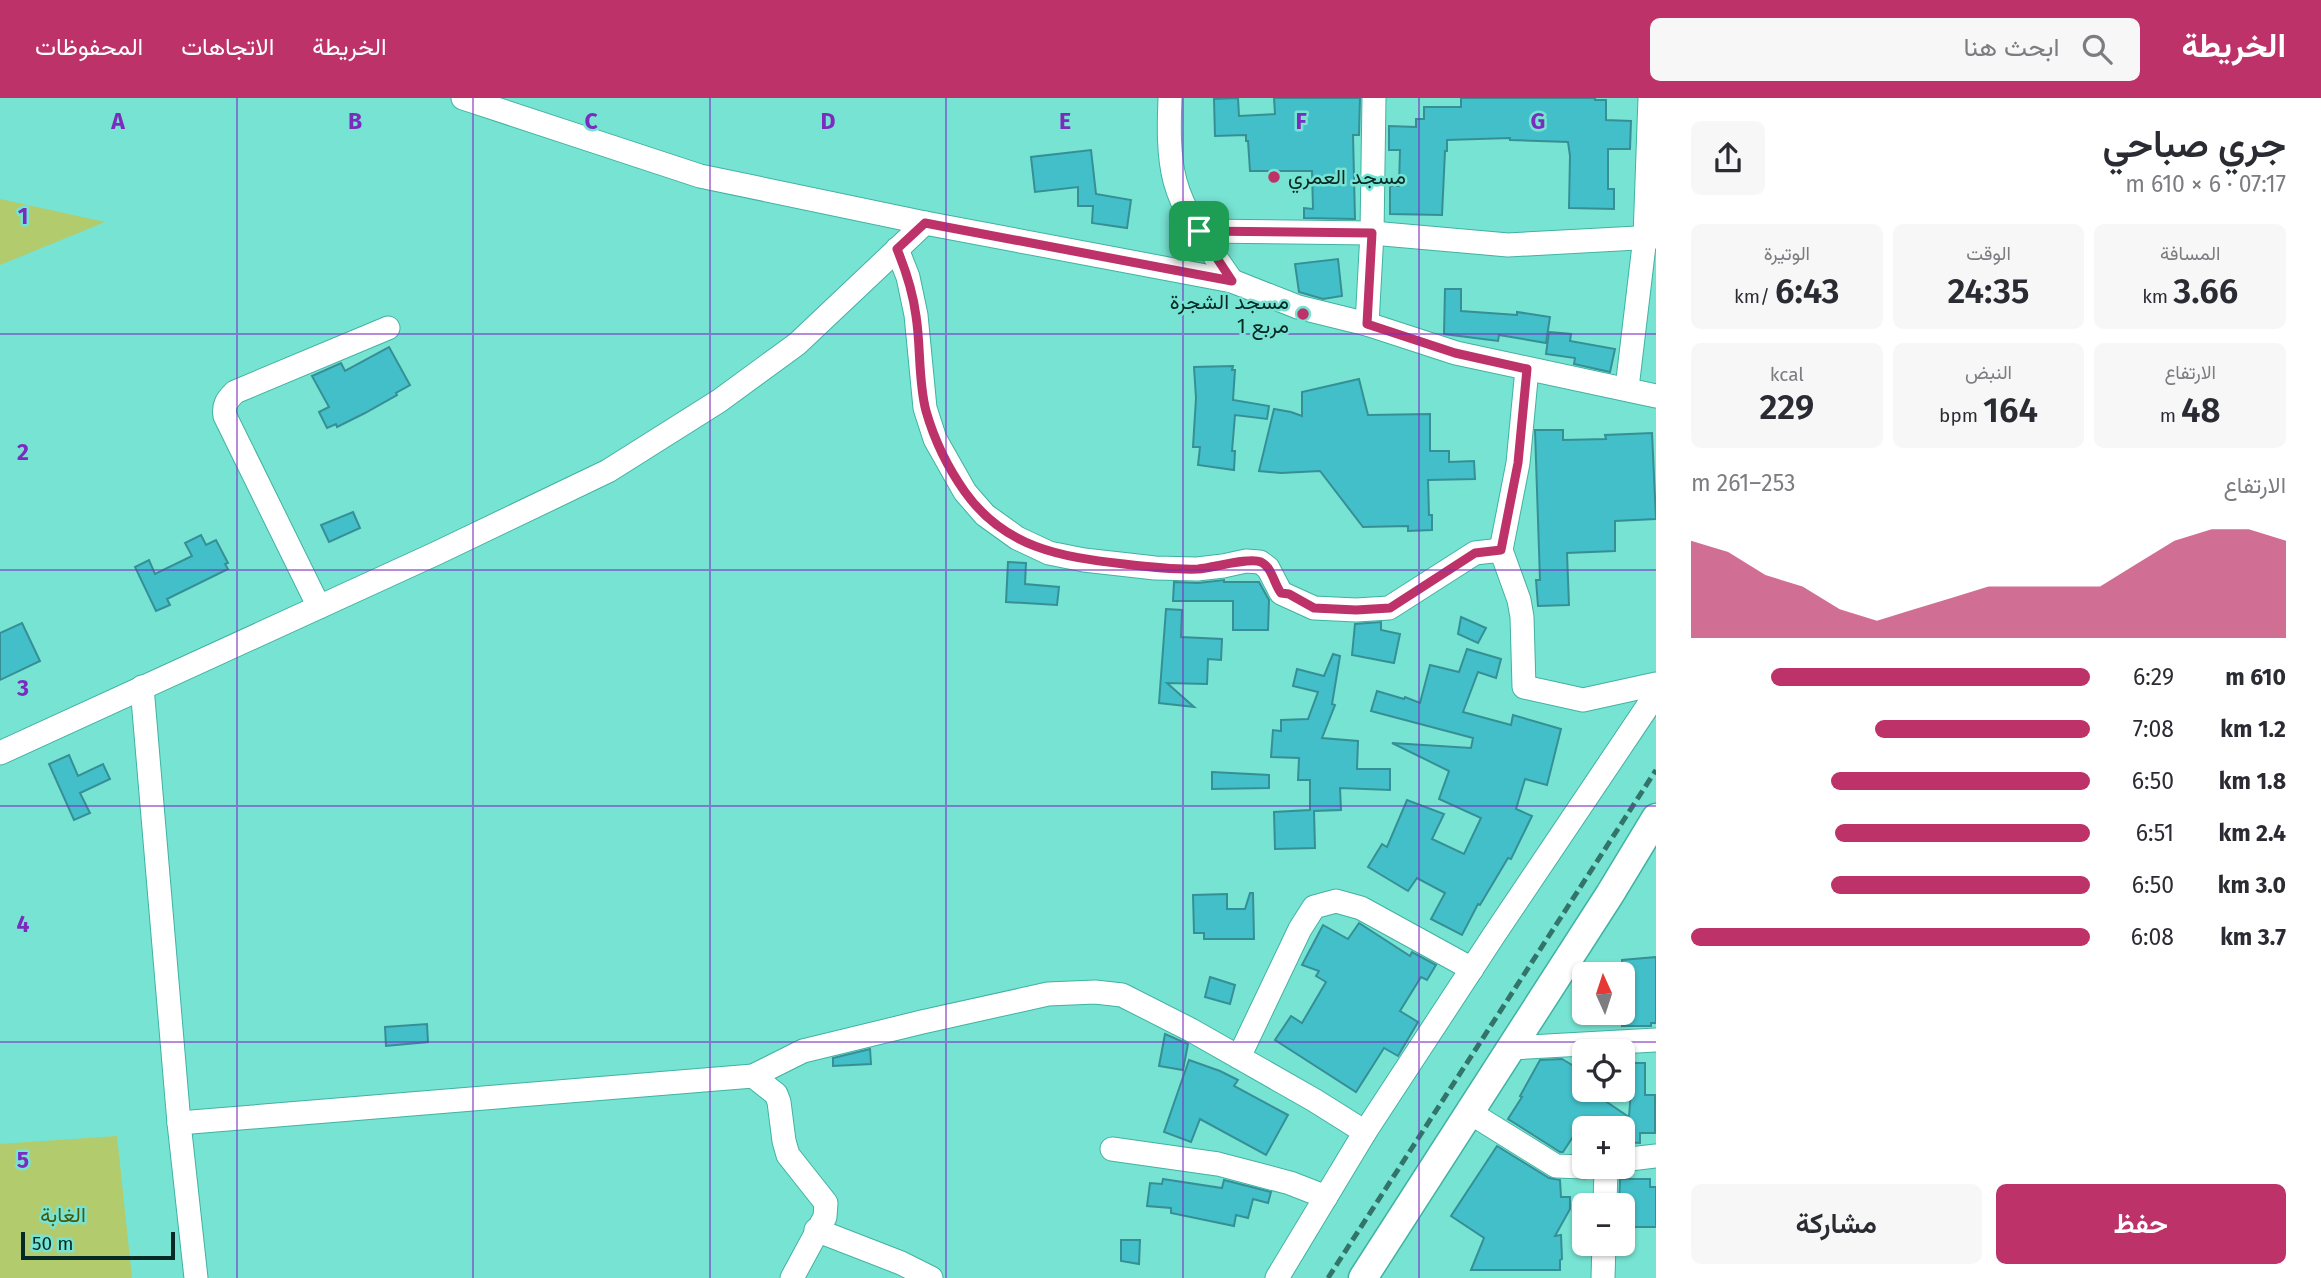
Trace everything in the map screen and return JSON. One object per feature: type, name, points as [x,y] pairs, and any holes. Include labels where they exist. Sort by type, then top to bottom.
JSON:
[{"type":"street","points":[[463,98],[699,176],[925,223],[1232,281],[1297,307],[1367,324],[1455,353],[1656,396]]},
{"type":"street","points":[[1170,98],[1169,127],[1174,179],[1184,205],[1232,281]]},
{"type":"street","points":[[1367,324],[1372,233],[1374,98]]},
{"type":"street","points":[[1627,388],[1650,237],[1650,98]]},
{"type":"street","points":[[0,753],[541,505],[608,471],[719,401],[797,344],[925,223]]},
{"type":"street","points":[[1199,231],[1372,233],[1508,245],[1650,237]]},
{"type":"street","points":[[897,249],[908,277],[916,315],[925,408],[935,439],[965,492],[985,515],[1017,538],[1049,552],[1084,560],[1155,568],[1196,569],[1246,561],[1260,562],[1268,568],[1281,593],[1289,594],[1314,608],[1356,610],[1390,608],[1475,553],[1501,550]]},
{"type":"street","points":[[319,607],[225,416],[224,407],[236,393],[388,328]]},
{"type":"street","points":[[1527,369],[1518,463],[1501,550],[1519,600],[1522,617],[1524,687],[1583,700],[1656,684]]},
{"type":"street","points":[[142,687],[179,1123],[196,1278]]},
{"type":"street","points":[[1277,1278],[1365,1132],[1656,694]]},
{"type":"street","points":[[1363,1278],[1656,818]]},
{"type":"street","points":[[1239,1057],[1300,929],[1314,907],[1336,901],[1361,908],[1472,969]]},
{"type":"street","points":[[179,1123],[753,1076],[803,1051],[1048,994],[1095,992],[1122,995],[1239,1057],[1365,1132]]},
{"type":"street","points":[[1511,1048],[1656,1040]]},
{"type":"street","points":[[753,1076],[776,1094],[788,1155],[826,1203],[825,1217],[792,1278]]},
{"type":"street","points":[[1469,1112],[1556,1166],[1572,1167]]},
{"type":"street","points":[[1112,1149],[1218,1164],[1290,1182],[1326,1197]]},
{"type":"street","points":[[1635,1158],[1656,1156]]},
{"type":"street","points":[[816,1230],[901,1263],[931,1278]]},
{"type":"street","points":[[1604,1256],[1604,1278]]},
{"type":"green space","points":[[0,199],[105,222],[0,265]]},
{"type":"green space","name":"الغابة","points":[[117,1136],[132,1278],[0,1278],[0,1144]]},
{"type":"building","points":[[1238,98],[1239,116],[1275,114],[1274,98],[1360,98],[1359,135],[1353,135],[1355,219],[1304,218],[1304,208],[1313,209],[1312,171],[1250,171],[1246,135],[1215,136],[1214,99]]},
{"type":"building","points":[[1461,98],[1606,100],[1606,120],[1631,121],[1630,149],[1608,149],[1608,189],[1614,189],[1614,209],[1569,208],[1568,142],[1510,138],[1447,140],[1442,215],[1390,214],[1390,186],[1399,186],[1400,150],[1389,150],[1389,126],[1416,127],[1416,119],[1424,119],[1424,107],[1461,107]]},
{"type":"building","points":[[1091,150],[1096,194],[1131,200],[1127,228],[1092,223],[1093,206],[1078,206],[1078,187],[1035,192],[1031,157]]},
{"type":"building","points":[[1338,259],[1342,296],[1323,299],[1299,292],[1295,264]]},
{"type":"building","points":[[1445,289],[1461,289],[1461,311],[1517,315],[1517,312],[1550,317],[1546,343],[1499,335],[1498,341],[1444,334]]},
{"type":"building","points":[[1549,332],[1571,334],[1570,341],[1615,349],[1610,372],[1574,364],[1575,358],[1546,354]]},
{"type":"building","points":[[389,347],[410,385],[365,413],[337,427],[336,424],[327,428],[319,412],[329,407],[312,376],[341,363],[345,371]]},
{"type":"building","points":[[1233,366],[1233,400],[1269,406],[1267,419],[1235,415],[1232,451],[1235,451],[1234,470],[1198,465],[1200,447],[1193,447],[1196,398],[1194,367]]},
{"type":"building","points":[[1359,379],[1368,415],[1430,414],[1430,451],[1449,451],[1449,462],[1474,461],[1475,479],[1428,480],[1432,530],[1408,531],[1408,526],[1363,527],[1320,471],[1259,471],[1274,409],[1302,416],[1302,392]]},
{"type":"building","points":[[1535,430],[1563,430],[1563,440],[1606,439],[1605,435],[1652,433],[1656,519],[1615,521],[1615,551],[1567,553],[1569,605],[1538,606],[1536,580],[1540,580]]},
{"type":"building","points":[[353,512],[360,528],[329,542],[321,525]]},
{"type":"building","points":[[201,535],[206,545],[216,540],[228,563],[225,564],[228,569],[167,599],[170,605],[156,611],[135,567],[149,560],[155,574],[192,556],[185,543]]},
{"type":"building","points":[[1008,562],[1026,563],[1025,584],[1059,587],[1057,605],[1006,602]]},
{"type":"building","points":[[1174,582],[1259,582],[1269,600],[1268,630],[1233,630],[1233,601],[1173,601]]},
{"type":"building","points":[[1166,609],[1182,610],[1181,637],[1222,639],[1221,660],[1208,659],[1207,684],[1167,683],[1194,707],[1159,703]]},
{"type":"building","points":[[1461,617],[1486,628],[1478,643],[1458,634]]},
{"type":"building","points":[[1381,622],[1381,630],[1400,634],[1394,663],[1352,655],[1355,624]]},
{"type":"building","points":[[22,623],[40,661],[0,680],[0,633]]},
{"type":"building","points":[[1467,649],[1501,659],[1496,678],[1478,672],[1463,712],[1511,725],[1513,715],[1561,729],[1547,785],[1525,779],[1516,809],[1532,816],[1511,859],[1508,858],[1480,905],[1478,904],[1462,935],[1431,919],[1445,893],[1417,878],[1408,891],[1368,867],[1382,844],[1387,847],[1407,800],[1444,814],[1432,839],[1464,854],[1481,818],[1439,799],[1449,771],[1392,743],[1471,748],[1473,738],[1371,711],[1377,691],[1420,703],[1430,665],[1459,672]]},
{"type":"building","points":[[1333,654],[1340,656],[1332,704],[1335,705],[1322,738],[1358,741],[1357,769],[1390,769],[1390,790],[1340,788],[1341,810],[1314,811],[1315,848],[1275,849],[1274,812],[1310,810],[1310,780],[1298,780],[1299,758],[1271,757],[1273,730],[1281,731],[1281,720],[1308,719],[1318,692],[1293,686],[1297,669],[1324,676]]},
{"type":"building","points":[[69,755],[78,776],[103,764],[110,779],[80,793],[90,813],[74,820],[49,764]]},
{"type":"building","points":[[1212,772],[1269,775],[1269,788],[1212,789]]},
{"type":"building","points":[[1250,893],[1253,893],[1254,939],[1204,939],[1204,933],[1194,933],[1193,895],[1227,894],[1227,909],[1245,909]]},
{"type":"building","points":[[1359,923],[1410,956],[1412,952],[1436,965],[1427,980],[1421,977],[1400,1011],[1418,1022],[1398,1056],[1384,1048],[1356,1092],[1275,1040],[1291,1016],[1302,1023],[1326,982],[1316,976],[1319,971],[1302,965],[1323,925],[1348,939]]},
{"type":"building","points":[[1656,957],[1656,1023],[1651,1023],[1651,1026],[1634,1026],[1635,962],[1622,960]]},
{"type":"building","points":[[1210,977],[1235,985],[1230,1004],[1205,997]]},
{"type":"building","points":[[427,1024],[428,1042],[386,1046],[385,1027]]},
{"type":"building","points":[[1165,1034],[1188,1044],[1183,1070],[1159,1066]]},
{"type":"building","points":[[870,1049],[871,1064],[833,1066],[833,1058]]},
{"type":"building","points":[[1562,1059],[1572,1065],[1572,1102],[1607,1102],[1628,1116],[1572,1116],[1572,1138],[1563,1152],[1508,1119],[1540,1060]]},
{"type":"building","points":[[1189,1060],[1238,1080],[1234,1086],[1288,1115],[1266,1155],[1200,1119],[1191,1142],[1164,1132]]},
{"type":"building","points":[[1635,1063],[1645,1063],[1645,1095],[1655,1095],[1655,1133],[1640,1133],[1640,1143],[1635,1143],[1635,1116],[1629,1116],[1630,1102],[1635,1102]]},
{"type":"building","points":[[1497,1146],[1549,1178],[1560,1180],[1561,1197],[1570,1197],[1570,1209],[1555,1236],[1561,1235],[1560,1270],[1471,1270],[1484,1238],[1451,1216]]},
{"type":"building","points":[[1163,1179],[1222,1188],[1224,1180],[1271,1192],[1268,1203],[1253,1199],[1248,1218],[1236,1215],[1234,1226],[1171,1213],[1171,1208],[1147,1206],[1150,1183],[1162,1184]]},
{"type":"building","points":[[1620,1179],[1650,1179],[1650,1187],[1656,1187],[1656,1227],[1635,1227],[1635,1193],[1619,1193]]},
{"type":"building","points":[[1121,1240],[1140,1240],[1139,1264],[1121,1261]]},
{"type":"railway","points":[[1328,1278],[1656,770]]},
{"type":"place","name":"مسجد العمري","points":[[1274,177]]},
{"type":"place","name":"مسجد الشجرة مربع 1","points":[[1303,314]]},
{"type":"route","points":[[925,223],[1232,281],[1199,231],[1372,233],[1367,324],[1455,353],[1527,369],[1518,463],[1501,550],[1475,553],[1390,608],[1314,608],[1289,594],[1281,593],[1268,568],[1260,562],[1246,561],[1196,569],[1155,568],[1084,560],[1049,552],[1017,538],[985,515],[965,492],[935,439],[925,408],[916,315],[908,277],[897,249],[925,223]]}]
